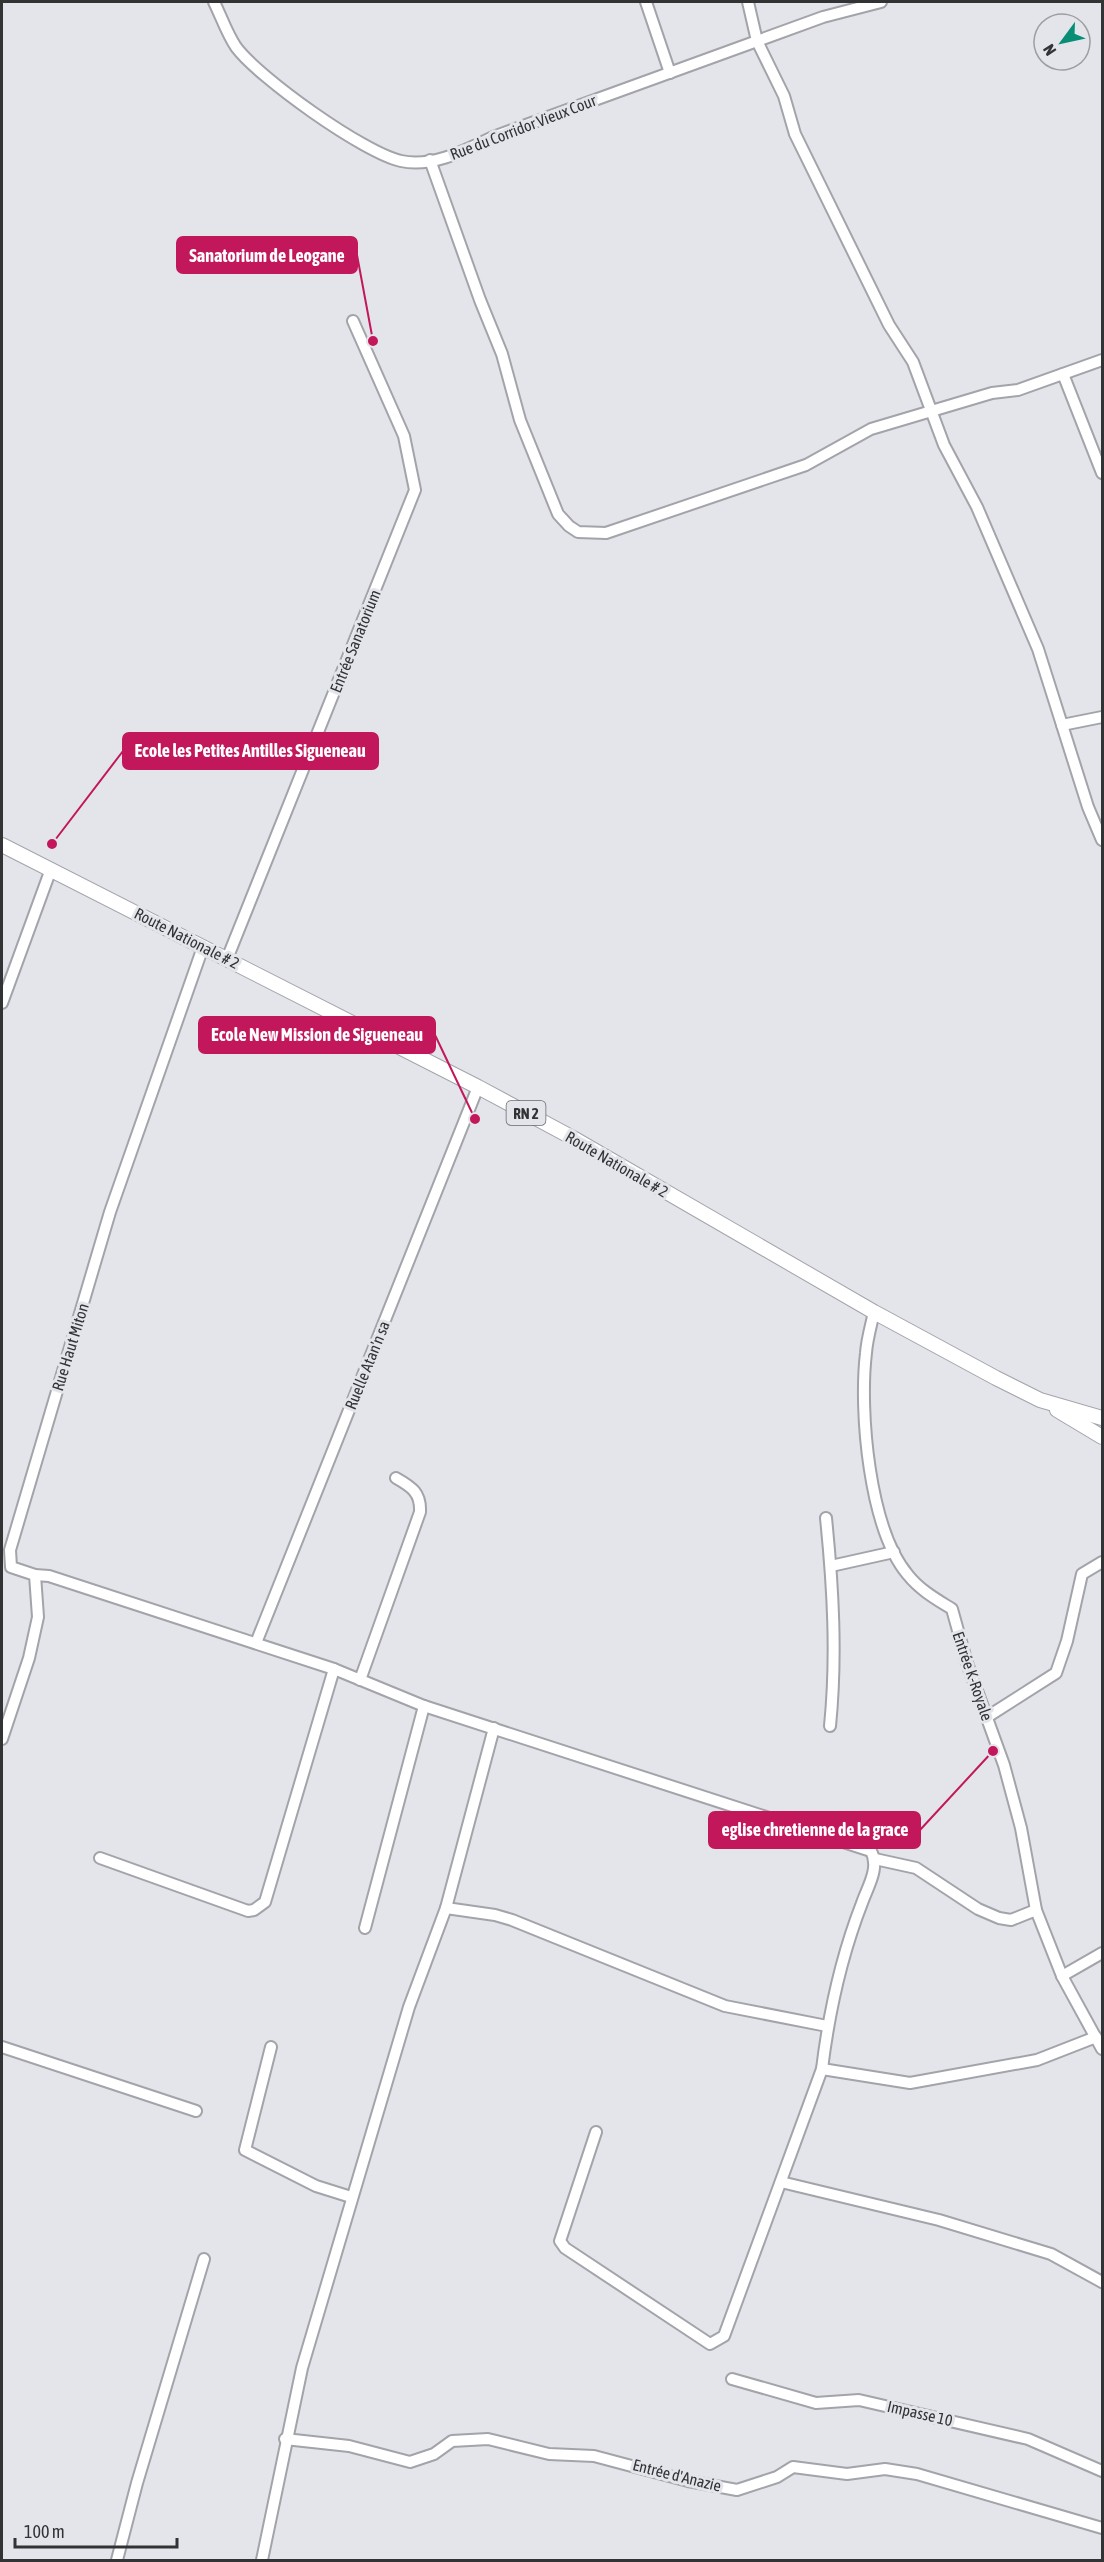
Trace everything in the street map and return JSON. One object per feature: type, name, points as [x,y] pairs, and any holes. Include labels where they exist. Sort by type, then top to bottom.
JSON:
[{"type":"main road","name":"Route Nationale # 2","points":[[2,845],[478,1087],[573,1138],[874,1312],[1040,1400],[1102,1418]]},
{"type":"main road","points":[[1040,1400],[1102,1437]]},
{"type":"street","name":"Rue du Corridor Vieux Cour","points":[[214,2],[236,47],[266,76],[352,140],[402,161],[430,160],[458,154],[493,137],[823,17],[881,2]]},
{"type":"street","points":[[646,2],[670,73]]},
{"type":"street","points":[[748,2],[757,41],[784,96],[795,134],[889,325],[913,362],[944,445],[976,507],[1038,649],[1088,807],[1102,840]]},
{"type":"street","points":[[430,160],[480,300],[502,354],[520,420],[558,514],[578,532],[606,533],[647,520],[806,465],[871,429],[992,393],[1018,390],[1102,360]]},
{"type":"street","name":"Entrée Sanatorium","points":[[227,959],[415,490],[404,436],[353,321]]},
{"type":"street","points":[[1063,374],[1102,473]]},
{"type":"street","points":[[1062,725],[1102,717]]},
{"type":"street","points":[[2,1003],[51,869]]},
{"type":"street","name":"Rue Haut Miton","points":[[203,947],[110,1212],[29,1478],[7,1565],[35,1575],[49,1576],[256,1643],[334,1669],[424,1706],[860,1846],[871,1851],[875,1859]]},
{"type":"street","name":"Ruelle Atan'n sa","points":[[256,1643],[478,1087]]},
{"type":"street","name":"Entrée K-Royale","points":[[874,1312],[866,1353],[865,1429],[876,1505],[894,1552],[907,1574],[922,1590],[952,1608],[967,1663],[1004,1765],[1021,1828],[1036,1910],[1062,1976],[1102,2049]]},
{"type":"street","points":[[360,1680],[420,1512],[421,1503],[414,1488],[396,1478]]},
{"type":"street","points":[[826,1518],[831,1566],[834,1687],[830,1726]]},
{"type":"street","points":[[831,1566],[894,1552]]},
{"type":"street","points":[[987,1717],[1056,1673],[1067,1641],[1082,1574],[1102,1562]]},
{"type":"street","points":[[2,1739],[29,1658],[38,1617],[35,1575]]},
{"type":"street","points":[[100,1858],[248,1911],[261,1906],[265,1902],[334,1669]]},
{"type":"street","points":[[365,1928],[424,1706]]},
{"type":"street","points":[[262,2560],[285,2439],[302,2368],[409,2007],[446,1908],[494,1728]]},
{"type":"street","points":[[596,2132],[560,2241],[565,2248],[618,2286],[710,2344],[724,2336],[822,2069],[827,2026],[849,1937],[873,1874],[875,1859],[916,1868],[978,1909],[999,1918],[1011,1920],[1036,1910]]},
{"type":"street","points":[[446,1908],[465,1913],[495,1915],[512,1920],[725,2006],[827,2026]]},
{"type":"street","points":[[1062,1976],[1102,1953]]},
{"type":"street","points":[[822,2069],[910,2084],[1037,2060],[1096,2037]]},
{"type":"street","points":[[2,2047],[196,2111]]},
{"type":"street","points":[[271,2047],[245,2150],[316,2186],[351,2197]]},
{"type":"street","points":[[781,2182],[939,2220],[1051,2254],[1102,2282]]},
{"type":"street","points":[[117,2560],[136,2483],[204,2259]]},
{"type":"street","name":"Impasse 10","points":[[732,2379],[816,2403],[859,2400],[1028,2439],[1102,2471]]},
{"type":"street","name":"Entrée d'Anazie","points":[[285,2439],[349,2446],[410,2462],[434,2454],[452,2441],[488,2439],[549,2454],[594,2456],[623,2461],[688,2481],[737,2490],[777,2478],[793,2467],[847,2474],[885,2469],[917,2474],[1102,2528]]},
{"type":"place","name":"Sanatorium de Leogane","points":[[373,341]]},
{"type":"place","name":"Ecole les Petites Antilles Sigueneau","points":[[52,844]]},
{"type":"place","name":"Ecole New Mission de Sigueneau","points":[[475,1119]]},
{"type":"place","name":"eglise chretienne de la grace","points":[[993,1751]]}]
